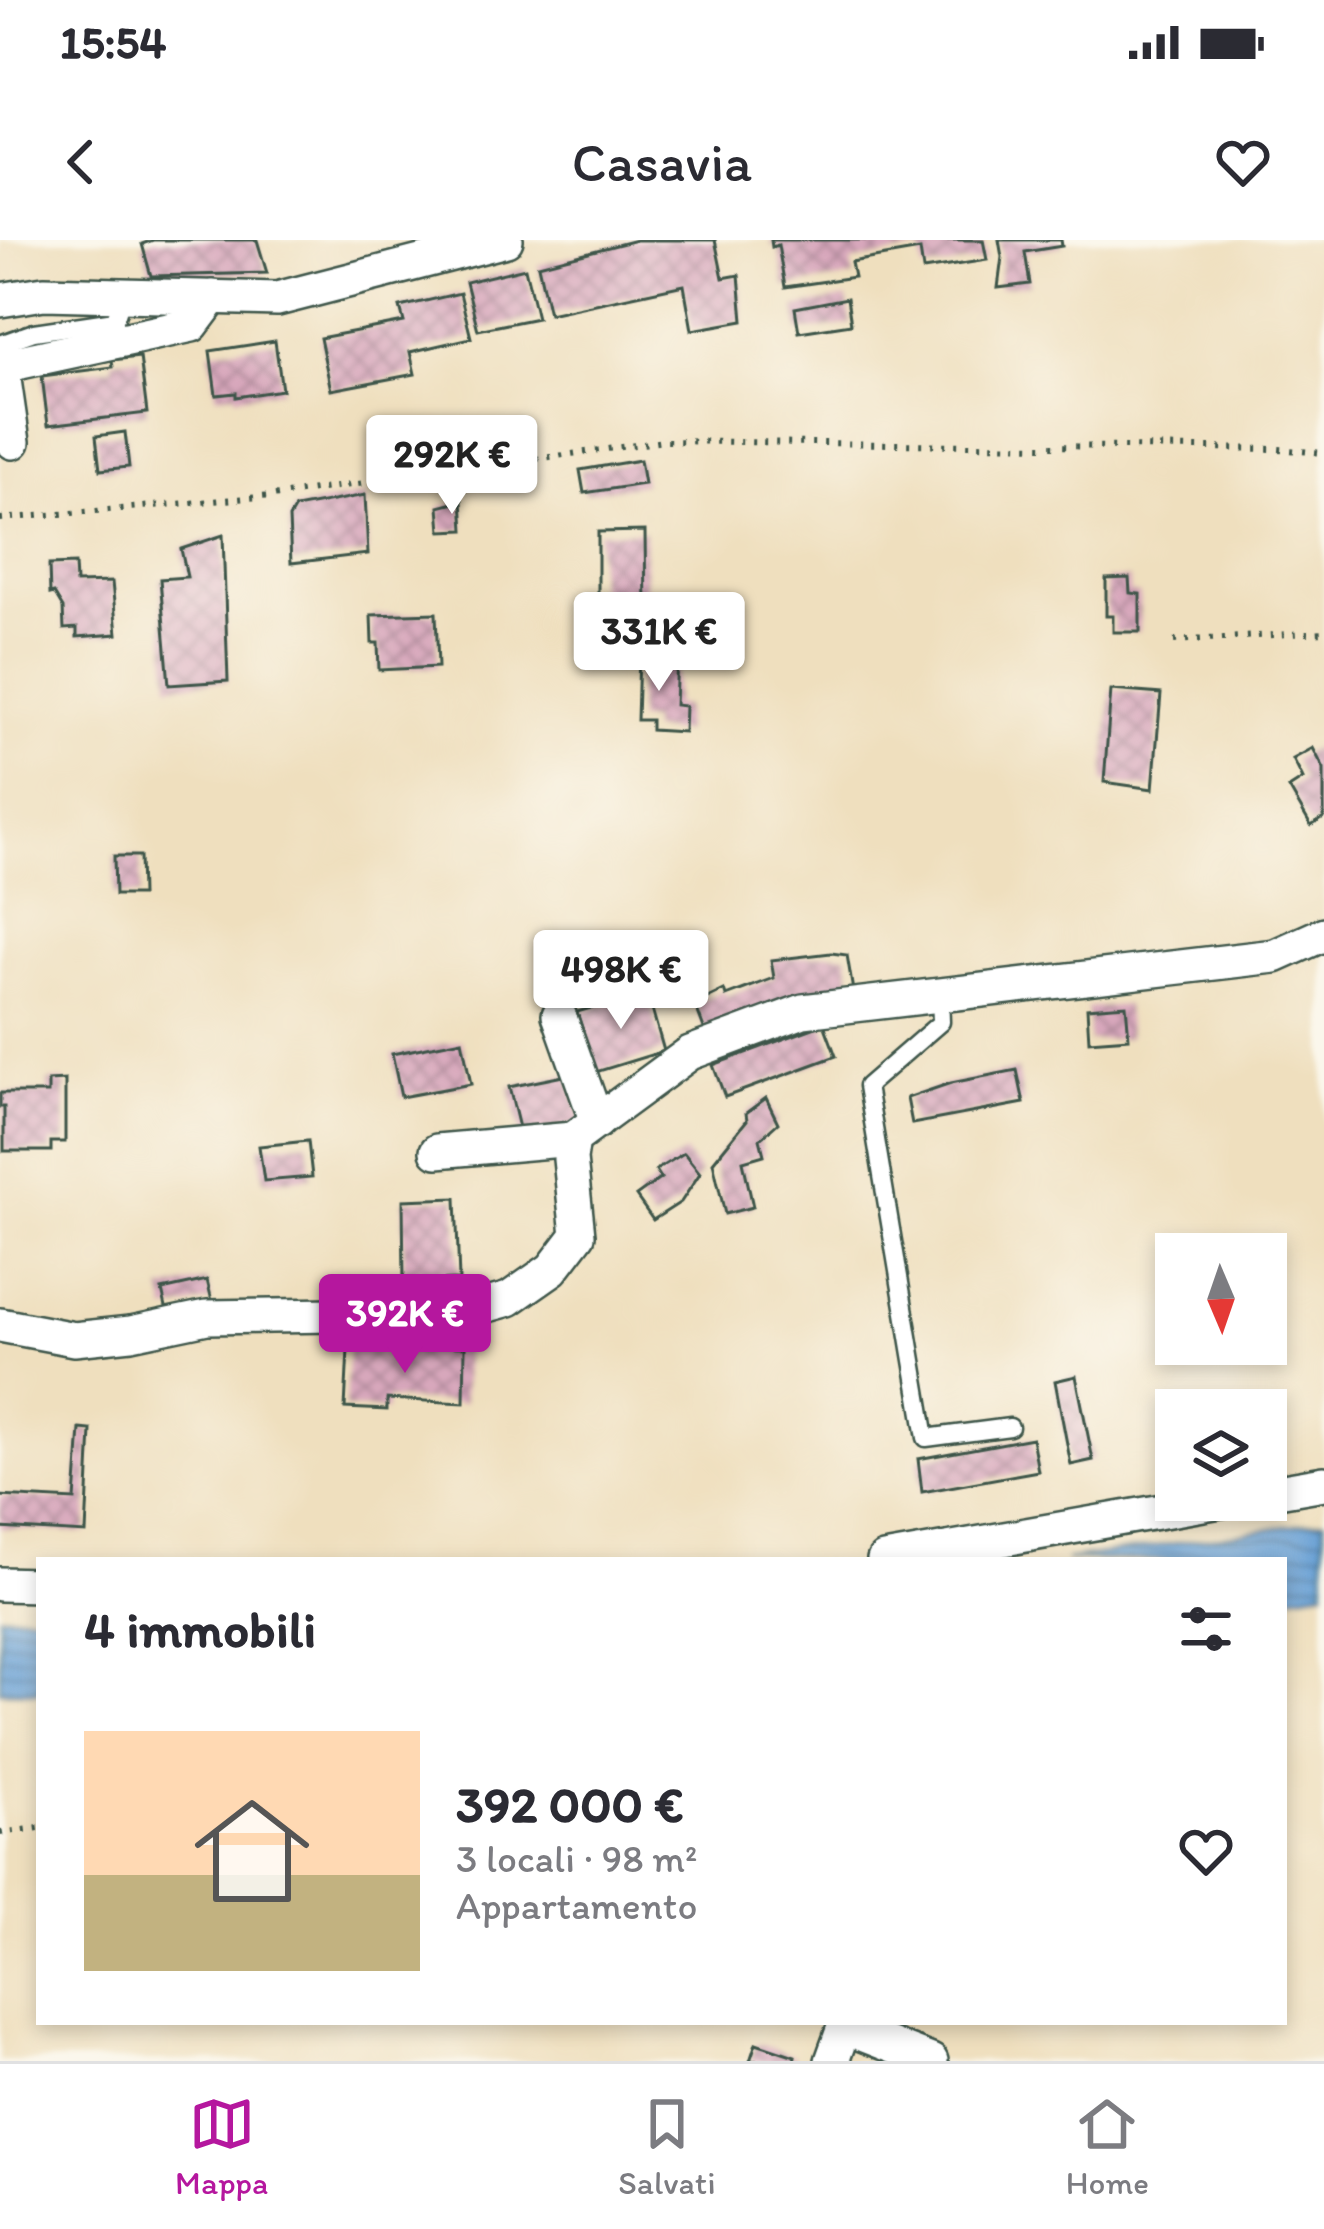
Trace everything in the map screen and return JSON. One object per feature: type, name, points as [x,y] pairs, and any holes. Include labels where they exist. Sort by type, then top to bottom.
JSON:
[{"type":"street","points":[[0,300],[44,293],[278,299],[506,240]]},
{"type":"street","points":[[13,442],[2,366],[192,326],[213,297]]},
{"type":"street","points":[[0,1324],[74,1339],[207,1317],[459,1312],[509,1299],[552,1269],[578,1235],[570,1160],[585,1130],[690,1053],[803,1011],[1275,956],[1324,934]]},
{"type":"street","points":[[559,1015],[585,1130]]},
{"type":"street","points":[[436,1151],[585,1130]]},
{"type":"street","points":[[1287,1489],[1324,1483]]},
{"type":"street","points":[[901,1557],[1155,1512]]},
{"type":"street","points":[[0,1584],[36,1585]]},
{"type":"street","points":[[832,2061],[845,2025]]},
{"type":"street","points":[[847,2025],[931,2061]]},
{"type":"lane","points":[[0,344],[34,332],[115,320],[123,295]]},
{"type":"lane","points":[[940,996],[941,1022],[867,1086],[926,1438],[1010,1426]]},
{"type":"path","points":[[0,519],[272,496],[664,440],[1277,448],[1324,453]]},
{"type":"path","points":[[1174,641],[1324,632]]},
{"type":"path","points":[[0,1833],[36,1828]]},
{"type":"water","points":[[1324,1520],[1324,1590],[1287,1596],[1287,1557],[1085,1557]]},
{"type":"water","points":[[0,1615],[36,1615],[36,1692],[0,1691]]},
{"type":"building","points":[[153,240],[257,240],[267,273],[151,276],[142,244]]},
{"type":"building","points":[[636,240],[715,240],[723,278],[739,275],[743,321],[692,330],[684,285],[549,314],[538,265]]},
{"type":"building","points":[[771,240],[983,240],[987,260],[923,270],[920,250],[851,262],[854,277],[785,287],[778,245],[772,247]]},
{"type":"building","points":[[999,240],[1061,240],[1062,246],[1025,252],[1030,284],[998,288]]},
{"type":"building","points":[[525,268],[537,318],[478,330],[466,282]]},
{"type":"building","points":[[460,293],[471,338],[410,352],[415,374],[331,390],[320,338],[404,322],[400,307]]},
{"type":"building","points":[[847,298],[851,324],[799,332],[795,308]]},
{"type":"building","points":[[275,341],[282,390],[216,395],[210,351]]},
{"type":"building","points":[[140,357],[147,413],[48,425],[42,376],[113,367],[112,360]]},
{"type":"building","points":[[501,425],[503,450],[432,456],[430,430]]},
{"type":"building","points":[[125,432],[129,467],[100,470],[96,436]]},
{"type":"building","points":[[640,460],[644,484],[584,493],[580,470]]},
{"type":"building","points":[[365,495],[368,554],[291,563],[289,518],[295,508]]},
{"type":"building","points":[[462,501],[464,530],[441,531],[439,507]]},
{"type":"building","points":[[645,531],[646,613],[598,614],[598,532]]},
{"type":"building","points":[[223,535],[228,681],[169,685],[160,579],[187,577],[181,549]]},
{"type":"building","points":[[75,564],[76,583],[112,582],[117,634],[77,637],[77,628],[64,629],[63,608],[54,593],[50,594],[49,565]]},
{"type":"building","points":[[1129,578],[1130,593],[1140,594],[1140,632],[1113,632],[1113,616],[1106,616],[1106,579]]},
{"type":"building","points":[[436,613],[438,667],[379,670],[371,615]]},
{"type":"building","points":[[639,655],[677,656],[675,705],[685,706],[684,732],[651,730],[651,720],[637,720]]},
{"type":"building","points":[[1111,690],[1161,694],[1153,789],[1104,782]]},
{"type":"building","points":[[1313,748],[1324,769],[1324,818],[1311,826],[1289,788],[1303,779],[1293,759]]},
{"type":"building","points":[[114,856],[140,856],[141,895],[115,895]]},
{"type":"building","points":[[847,955],[854,997],[707,1036],[695,1004],[724,990],[726,996],[774,978],[771,960]]},
{"type":"building","points":[[647,992],[664,1051],[596,1072],[577,1012]]},
{"type":"building","points":[[1126,1005],[1129,1038],[1089,1041],[1087,1008]]},
{"type":"building","points":[[824,1024],[836,1056],[725,1097],[713,1065]]},
{"type":"building","points":[[462,1040],[471,1084],[401,1097],[392,1054]]},
{"type":"building","points":[[1017,1070],[1024,1103],[912,1124],[907,1098],[951,1083]]},
{"type":"building","points":[[568,1075],[582,1123],[521,1136],[509,1087]]},
{"type":"building","points":[[65,1080],[65,1142],[51,1142],[51,1151],[4,1151],[0,1093],[48,1093],[48,1081]]},
{"type":"building","points":[[766,1098],[778,1123],[760,1139],[764,1155],[743,1161],[753,1207],[725,1214],[713,1162],[747,1120],[746,1113]]},
{"type":"building","points":[[308,1141],[312,1177],[264,1181],[259,1146]]},
{"type":"building","points":[[684,1153],[700,1173],[681,1202],[653,1220],[636,1196],[661,1178],[656,1170]]},
{"type":"building","points":[[456,1198],[459,1280],[404,1282],[403,1200]]},
{"type":"building","points":[[207,1280],[212,1301],[167,1311],[162,1290]]},
{"type":"building","points":[[389,1344],[465,1347],[464,1403],[387,1399],[387,1410],[345,1408],[348,1349],[389,1351]]},
{"type":"building","points":[[1076,1376],[1093,1460],[1071,1465],[1055,1381]]},
{"type":"building","points":[[80,1429],[91,1430],[86,1533],[0,1528],[0,1496],[75,1500]]},
{"type":"building","points":[[1032,1438],[1038,1471],[922,1492],[918,1459]]},
{"type":"building","points":[[756,2043],[795,2056],[794,2061],[750,2061]]}]
